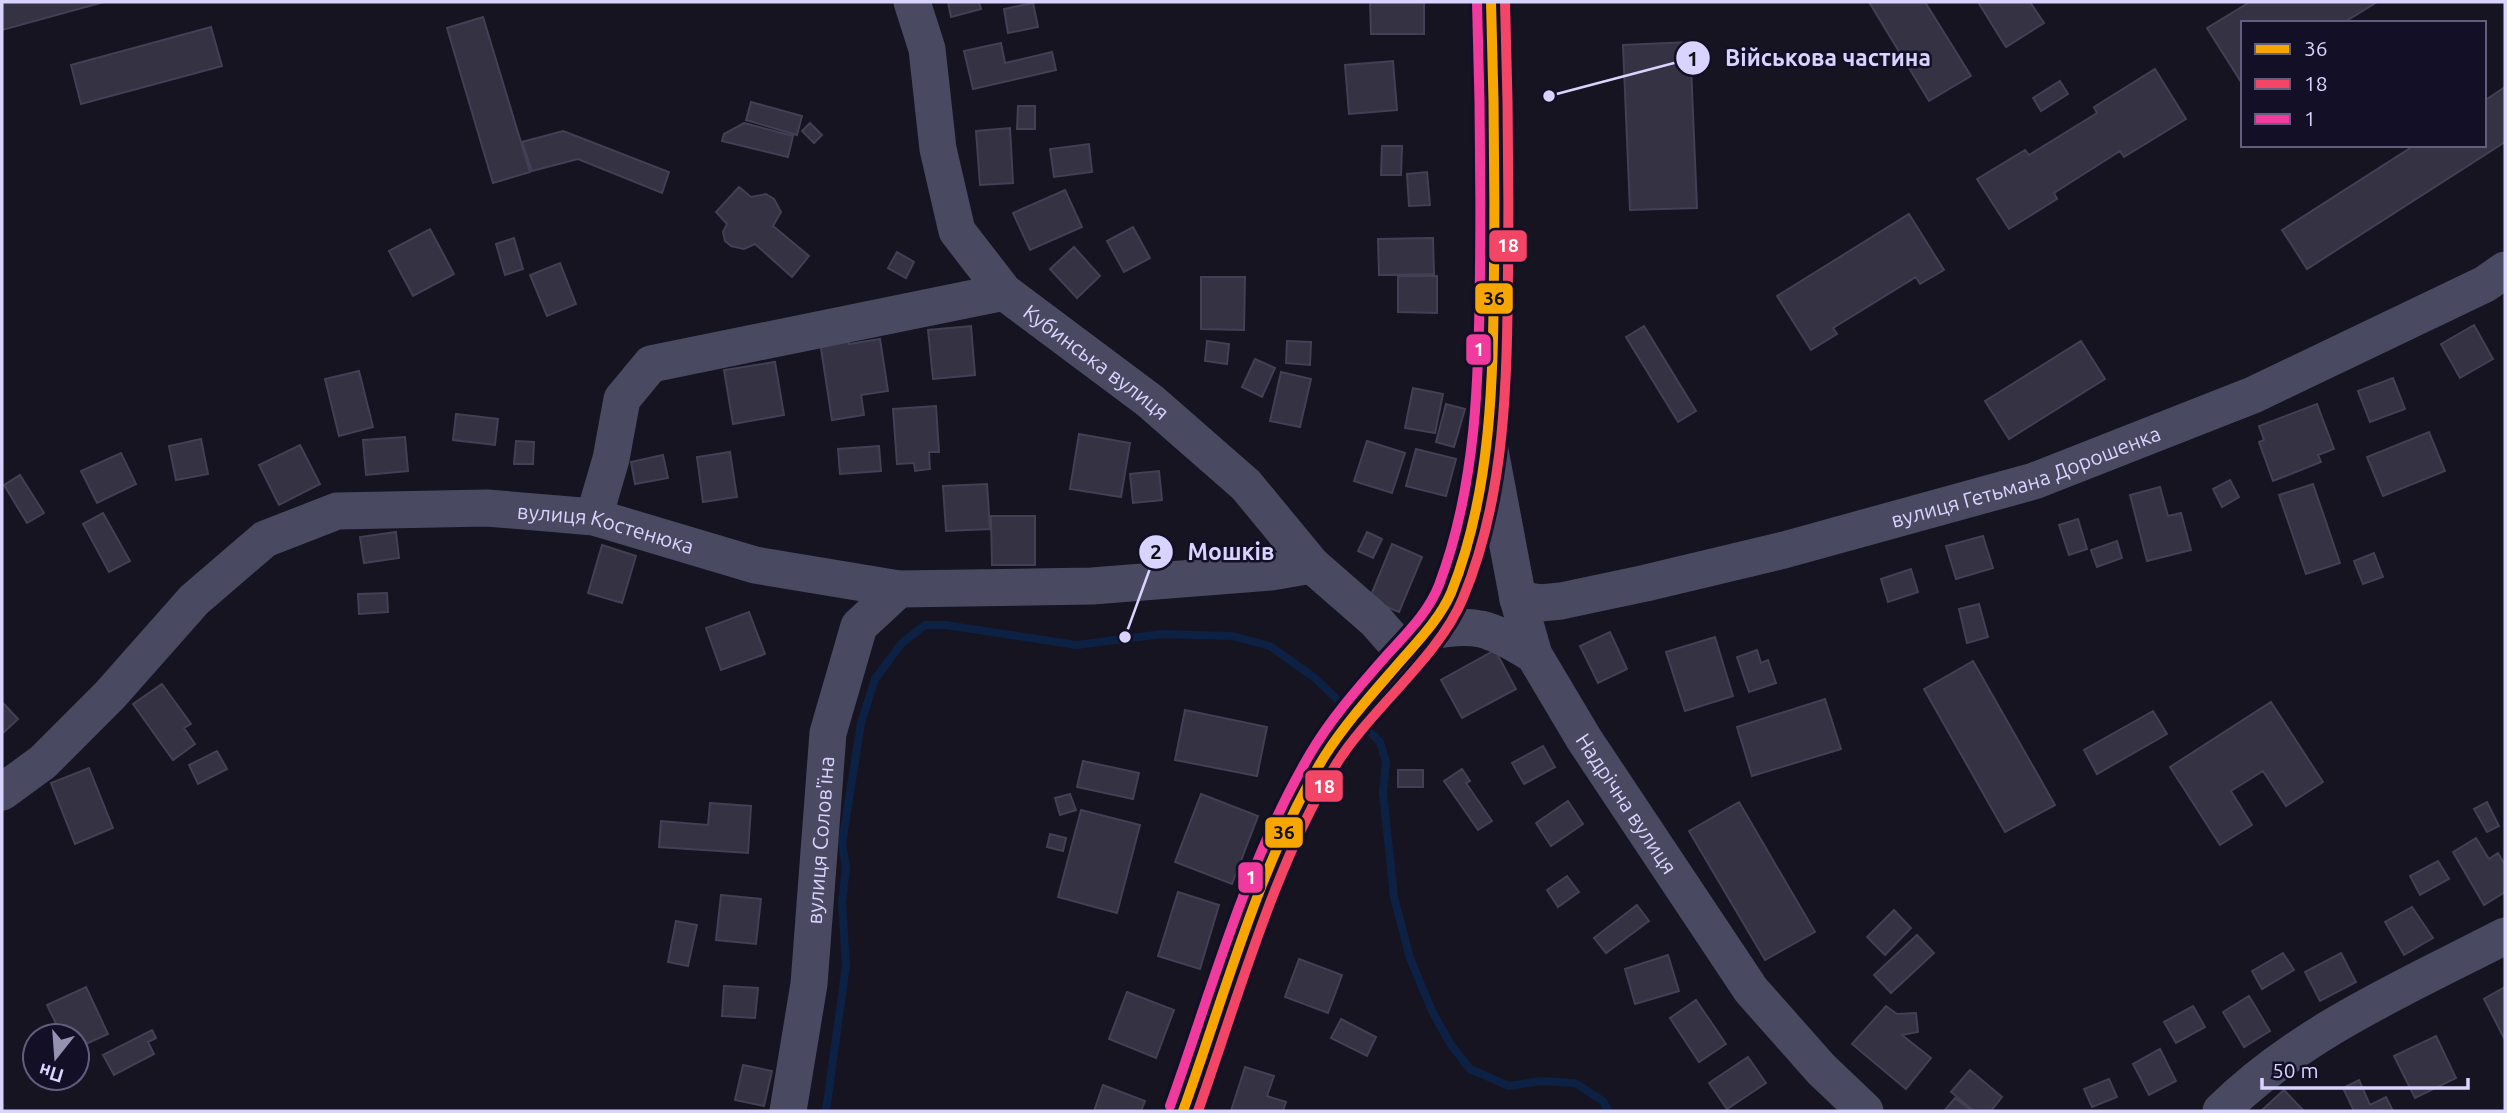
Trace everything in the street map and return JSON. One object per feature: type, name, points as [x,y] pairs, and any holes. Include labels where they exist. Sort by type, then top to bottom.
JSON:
[{"type":"main road","points":[[1183,1111],[1272,870],[1314,774],[1331,746],[1417,643],[1450,596],[1474,518],[1489,445],[1493,381],[1495,223],[1490,2]]},
{"type":"street","name":"Кубинська вулиця","points":[[912,2],[927,49],[938,149],[957,231],[1004,292],[1150,401],[1246,485],[1312,565],[1375,620],[1417,643]]},
{"type":"street","name":"вулиця Гетьмана Дорошенка","points":[[1518,599],[1540,603],[1562,601],[1646,583],[1784,550],[2034,481],[2253,395],[2485,284],[2505,270]]},
{"type":"street","points":[[594,517],[611,460],[622,399],[651,364],[1004,292]]},
{"type":"street","name":"Надрічна вулиця","points":[[1489,445],[1518,599],[1534,655],[1584,739],[1751,990],[1821,1069],[1865,1111]]},
{"type":"street","name":"вулиця Костенюка","points":[[2,792],[43,762],[110,695],[194,600],[265,539],[337,511],[487,508],[594,517],[755,565],[899,589],[1092,586],[1271,572],[1312,565]]},
{"type":"street","name":"вулиця Солов'їна","points":[[788,1111],[809,984],[828,733],[859,626],[899,589]]},
{"type":"street","points":[[1417,643],[1459,625],[1491,630],[1534,655]]},
{"type":"street","points":[[2221,1111],[2256,1076],[2342,1020],[2505,936]]},
{"type":"building","points":[[2,2],[104,2],[2,30]]},
{"type":"building","points":[[948,2],[979,2],[981,9],[951,17]]},
{"type":"building","points":[[1370,2],[1424,2],[1424,34],[1371,34]]},
{"type":"building","points":[[1869,2],[1925,2],[1971,76],[1929,101]]},
{"type":"building","points":[[1978,2],[2030,2],[2044,23],[2006,47]]},
{"type":"building","points":[[2250,2],[2377,2],[2346,21],[2241,21],[2241,82],[2207,28]]},
{"type":"building","points":[[1033,3],[1038,27],[1008,33],[1004,9]]},
{"type":"building","points":[[483,17],[530,172],[493,183],[447,28]]},
{"type":"building","points":[[211,27],[222,66],[81,104],[71,65]]},
{"type":"building","points":[[1690,42],[1697,208],[1630,210],[1623,45]]},
{"type":"building","points":[[1001,43],[1005,63],[1052,52],[1056,70],[973,89],[964,51]]},
{"type":"building","points":[[1393,61],[1397,110],[1349,114],[1345,65]]},
{"type":"building","points":[[2155,69],[2186,119],[2124,157],[2120,151],[2054,193],[2057,199],[2009,229],[1977,179],[2025,150],[2029,155],[2097,113],[2094,107]]},
{"type":"building","points":[[2060,81],[2068,94],[2041,111],[2033,98]]},
{"type":"building","points":[[2505,87],[2505,142],[2307,269],[2282,230],[2412,147],[2486,147],[2486,100]]},
{"type":"building","points":[[751,102],[802,116],[797,135],[746,120]]},
{"type":"building","points":[[1018,106],[1035,106],[1035,129],[1017,129]]},
{"type":"building","points":[[744,123],[793,136],[788,157],[722,141],[724,134]]},
{"type":"building","points":[[810,123],[822,135],[814,143],[802,131]]},
{"type":"building","points":[[1010,128],[1013,183],[980,185],[976,131]]},
{"type":"building","points":[[563,131],[669,172],[662,193],[578,159],[532,171],[522,142]]},
{"type":"building","points":[[1089,144],[1092,172],[1054,177],[1050,149]]},
{"type":"building","points":[[1382,146],[1402,146],[1401,175],[1381,175]]},
{"type":"building","points":[[1427,172],[1430,205],[1409,206],[1407,174]]},
{"type":"building","points":[[739,187],[751,197],[766,194],[774,199],[781,212],[773,226],[809,256],[792,277],[755,244],[744,249],[731,246],[725,241],[723,232],[727,224],[716,212]]},
{"type":"building","points":[[1065,190],[1082,227],[1030,250],[1013,213]]},
{"type":"building","points":[[1909,214],[1944,270],[1920,284],[1916,277],[1833,328],[1837,334],[1811,350],[1777,296]]},
{"type":"building","points":[[1133,227],[1150,258],[1124,272],[1107,241]]},
{"type":"building","points":[[430,229],[454,274],[413,296],[389,251]]},
{"type":"building","points":[[514,238],[523,269],[505,275],[496,244]]},
{"type":"building","points":[[1433,238],[1434,274],[1379,275],[1378,239]]},
{"type":"building","points":[[1074,247],[1100,276],[1077,298],[1050,269]]},
{"type":"building","points":[[897,252],[914,262],[906,278],[888,268]]},
{"type":"building","points":[[560,263],[576,304],[547,316],[530,275]]},
{"type":"building","points":[[1398,276],[1437,276],[1437,313],[1398,312]]},
{"type":"building","points":[[1201,277],[1245,277],[1244,330],[1201,329]]},
{"type":"building","points":[[2474,325],[2493,359],[2460,378],[2441,344]]},
{"type":"building","points":[[971,326],[975,375],[933,379],[928,330]]},
{"type":"building","points":[[1644,326],[1696,411],[1678,422],[1626,337]]},
{"type":"building","points":[[848,338],[849,344],[880,339],[888,391],[861,395],[864,415],[832,420],[820,342]]},
{"type":"building","points":[[1207,341],[1229,344],[1227,364],[1205,361]]},
{"type":"building","points":[[1287,341],[1311,342],[1310,365],[1286,363]]},
{"type":"building","points":[[2081,341],[2105,379],[2009,439],[1985,401]]},
{"type":"building","points":[[1255,359],[1275,368],[1262,397],[1242,387]]},
{"type":"building","points":[[775,362],[784,415],[733,424],[724,370]]},
{"type":"building","points":[[359,371],[373,427],[339,436],[325,379]]},
{"type":"building","points":[[1281,372],[1311,379],[1300,427],[1270,421]]},
{"type":"building","points":[[2393,378],[2405,409],[2370,422],[2358,391]]},
{"type":"building","points":[[1413,388],[1443,394],[1435,433],[1405,428]]},
{"type":"building","points":[[1446,404],[1465,409],[1454,447],[1436,442]]},
{"type":"building","points":[[2317,404],[2334,449],[2318,455],[2321,462],[2273,481],[2259,442],[2264,440],[2259,426]]},
{"type":"building","points":[[936,406],[939,452],[929,452],[930,469],[915,471],[914,463],[897,464],[893,409]]},
{"type":"building","points":[[456,414],[498,419],[495,445],[453,440]]},
{"type":"building","points":[[2429,432],[2445,471],[2383,496],[2367,457]]},
{"type":"building","points":[[1079,434],[1130,443],[1121,497],[1070,489]]},
{"type":"building","points":[[405,437],[408,471],[366,475],[363,440]]},
{"type":"building","points":[[201,439],[208,474],[176,480],[169,446]]},
{"type":"building","points":[[516,441],[534,442],[533,464],[514,464]]},
{"type":"building","points":[[1367,441],[1405,453],[1392,493],[1354,481]]},
{"type":"building","points":[[300,445],[320,484],[279,505],[259,465]]},
{"type":"building","points":[[879,446],[881,471],[840,474],[838,449]]},
{"type":"building","points":[[1416,449],[1456,459],[1446,496],[1406,486]]},
{"type":"building","points":[[730,452],[737,497],[703,502],[697,457]]},
{"type":"building","points":[[121,453],[136,484],[97,503],[81,471]]},
{"type":"building","points":[[663,455],[668,478],[635,484],[631,462]]},
{"type":"building","points":[[1159,471],[1162,500],[1133,503],[1130,474]]},
{"type":"building","points":[[20,475],[44,513],[27,523],[4,485]]},
{"type":"building","points":[[2230,480],[2239,497],[2222,507],[2213,489]]},
{"type":"building","points":[[987,484],[990,529],[946,531],[943,486]]},
{"type":"building","points":[[2313,484],[2340,563],[2306,574],[2279,495]]},
{"type":"building","points":[[2160,487],[2168,516],[2181,513],[2191,550],[2147,561],[2130,495]]},
{"type":"building","points":[[103,513],[130,561],[109,572],[83,524]]},
{"type":"building","points":[[991,516],[1035,516],[1035,565],[992,565]]},
{"type":"building","points":[[2078,519],[2087,549],[2069,555],[2059,525]]},
{"type":"building","points":[[396,532],[399,558],[364,563],[360,537]]},
{"type":"building","points":[[1367,532],[1382,539],[1373,558],[1358,551]]},
{"type":"building","points":[[1983,536],[1993,568],[1956,579],[1946,546]]},
{"type":"building","points":[[2117,541],[2122,558],[2097,567],[2091,550]]},
{"type":"building","points":[[1392,544],[1422,557],[1399,612],[1369,600]]},
{"type":"building","points":[[602,545],[636,556],[622,603],[588,593]]},
{"type":"building","points":[[2374,553],[2383,577],[2363,584],[2354,561]]},
{"type":"building","points":[[1911,569],[1918,592],[1888,602],[1881,579]]},
{"type":"building","points":[[387,593],[388,612],[359,614],[358,594]]},
{"type":"building","points":[[1979,604],[1988,637],[1967,643],[1959,609]]},
{"type":"building","points":[[749,612],[765,654],[721,670],[706,628]]},
{"type":"building","points":[[1610,632],[1627,669],[1598,683],[1580,646]]},
{"type":"building","points":[[1715,637],[1733,696],[1685,711],[1666,652]]},
{"type":"building","points":[[1495,650],[1516,689],[1462,718],[1441,680]]},
{"type":"building","points":[[1757,650],[1761,663],[1768,660],[1776,683],[1749,692],[1737,657]]},
{"type":"building","points":[[1973,661],[2055,805],[2005,832],[1924,689]]},
{"type":"building","points":[[162,684],[191,724],[184,728],[195,744],[173,760],[133,704]]},
{"type":"building","points":[[1825,699],[1841,749],[1752,776],[1737,727]]},
{"type":"building","points":[[2,702],[18,719],[2,734]]},
{"type":"building","points":[[2271,702],[2323,782],[2286,806],[2263,771],[2231,791],[2252,825],[2220,845],[2170,767]]},
{"type":"building","points":[[1185,710],[1267,727],[1257,776],[1175,760]]},
{"type":"building","points":[[2153,711],[2167,734],[2097,774],[2084,750]]},
{"type":"building","points":[[1543,746],[1555,767],[1524,784],[1512,763]]},
{"type":"building","points":[[217,751],[227,769],[198,784],[189,765]]},
{"type":"building","points":[[1083,761],[1139,773],[1133,799],[1077,787]]},
{"type":"building","points":[[89,768],[113,828],[75,844],[51,783]]},
{"type":"building","points":[[1462,769],[1470,781],[1466,783],[1492,821],[1478,830],[1444,781]]},
{"type":"building","points":[[1398,770],[1423,770],[1423,787],[1398,787]]},
{"type":"building","points":[[1070,794],[1076,810],[1060,815],[1055,798]]},
{"type":"building","points":[[1201,794],[1258,816],[1232,884],[1175,862]]},
{"type":"building","points":[[1568,801],[1583,824],[1551,846],[1536,823]]},
{"type":"building","points":[[1739,802],[1815,932],[1765,960],[1689,831]]},
{"type":"building","points":[[2487,802],[2499,826],[2487,832],[2474,809]]},
{"type":"building","points":[[710,803],[751,806],[748,853],[659,847],[661,821],[708,825]]},
{"type":"building","points":[[1081,810],[1140,825],[1117,913],[1058,897]]},
{"type":"building","points":[[1050,834],[1066,838],[1063,851],[1047,847]]},
{"type":"building","points":[[2476,838],[2489,859],[2498,853],[2505,865],[2505,892],[2484,905],[2453,852]]},
{"type":"building","points":[[2438,861],[2449,879],[2420,895],[2410,876]]},
{"type":"building","points":[[1567,876],[1579,892],[1558,907],[1547,890]]},
{"type":"building","points":[[1178,892],[1219,905],[1200,969],[1158,956]]},
{"type":"building","points":[[721,895],[761,899],[756,944],[716,940]]},
{"type":"building","points":[[1637,905],[1649,921],[1606,953],[1594,938]]},
{"type":"building","points":[[2412,907],[2433,938],[2404,955],[2385,922]]},
{"type":"building","points":[[1894,910],[1911,928],[1885,955],[1867,937]]},
{"type":"building","points":[[676,921],[697,925],[688,966],[668,962]]},
{"type":"building","points":[[1917,935],[1934,953],[1891,993],[1874,975]]},
{"type":"building","points":[[2283,953],[2294,970],[2262,989],[2252,971]]},
{"type":"building","points":[[2341,953],[2356,982],[2320,1001],[2305,972]]},
{"type":"building","points":[[1668,955],[1679,991],[1635,1004],[1625,969]]},
{"type":"building","points":[[1299,959],[1342,975],[1328,1013],[1285,997]]},
{"type":"building","points":[[724,986],[758,988],[755,1018],[722,1016]]},
{"type":"building","points":[[86,987],[108,1034],[91,1042],[91,1022],[55,1022],[47,1005]]},
{"type":"building","points":[[2505,987],[2505,1040],[2484,999]]},
{"type":"building","points":[[1127,992],[1174,1010],[1156,1058],[1109,1039]]},
{"type":"building","points":[[2249,996],[2270,1031],[2244,1047],[2223,1012]]},
{"type":"building","points":[[1696,1000],[1726,1044],[1699,1062],[1670,1018]]},
{"type":"building","points":[[1886,1006],[1897,1014],[1916,1013],[1918,1032],[1902,1035],[1931,1058],[1906,1089],[1852,1044]]},
{"type":"building","points":[[2193,1006],[2205,1027],[2176,1043],[2164,1022]]},
{"type":"building","points":[[1341,1019],[1376,1037],[1367,1056],[1331,1038]]},
{"type":"building","points":[[152,1030],[156,1038],[148,1042],[154,1054],[114,1075],[103,1055]]},
{"type":"building","points":[[2436,1036],[2456,1078],[2415,1098],[2394,1056]]},
{"type":"building","points":[[2160,1049],[2176,1081],[2149,1095],[2133,1064]]},
{"type":"building","points":[[1748,1057],[1766,1083],[1727,1109],[1709,1083]]},
{"type":"building","points":[[743,1065],[772,1071],[764,1106],[735,1100]]},
{"type":"building","points":[[1245,1067],[1274,1076],[1267,1096],[1286,1102],[1283,1111],[1231,1111]]},
{"type":"building","points":[[1970,1070],[2002,1097],[1991,1111],[1974,1111],[1951,1092]]},
{"type":"building","points":[[2109,1079],[2117,1097],[2092,1107],[2084,1089]]},
{"type":"building","points":[[2359,1080],[2370,1105],[2386,1097],[2393,1111],[2354,1111],[2343,1088]]},
{"type":"building","points":[[1103,1085],[1145,1101],[1141,1111],[1094,1111]]},
{"type":"building","points":[[2284,1090],[2304,1111],[2261,1111]]},
{"type":"building","points":[[1955,1098],[1972,1111],[1944,1111]]},
{"type":"waterway","points":[[826,1111],[846,965],[842,903],[846,867],[842,843],[861,723],[875,679],[902,643],[925,625],[945,625],[1077,645],[1162,634],[1232,636],[1270,646],[1315,678],[1346,708]]},
{"type":"waterway","points":[[1360,722],[1380,742],[1386,762],[1383,793],[1394,897],[1410,958],[1432,1011],[1451,1045],[1470,1069],[1509,1086],[1540,1081],[1575,1083],[1603,1101],[1608,1111]]},
{"type":"transit line","name":"1","points":[[1170,1106],[1232,927],[1287,796],[1336,715],[1429,605],[1452,547],[1468,469],[1479,349],[1477,2]]},
{"type":"transit line","name":"36","points":[[1183,1111],[1245,930],[1280,841],[1301,798],[1341,733],[1440,612],[1451,593],[1465,554],[1482,474],[1491,393],[1494,311],[1491,2]]},
{"type":"transit line","name":"18","points":[[1198,1111],[1276,888],[1315,802],[1352,742],[1439,640],[1463,598],[1477,559],[1496,478],[1505,395],[1508,311],[1505,2]]},
{"type":"place","name":"Військова частина","points":[[1549,96]]},
{"type":"place","name":"Мошків","points":[[1125,637]]}]
